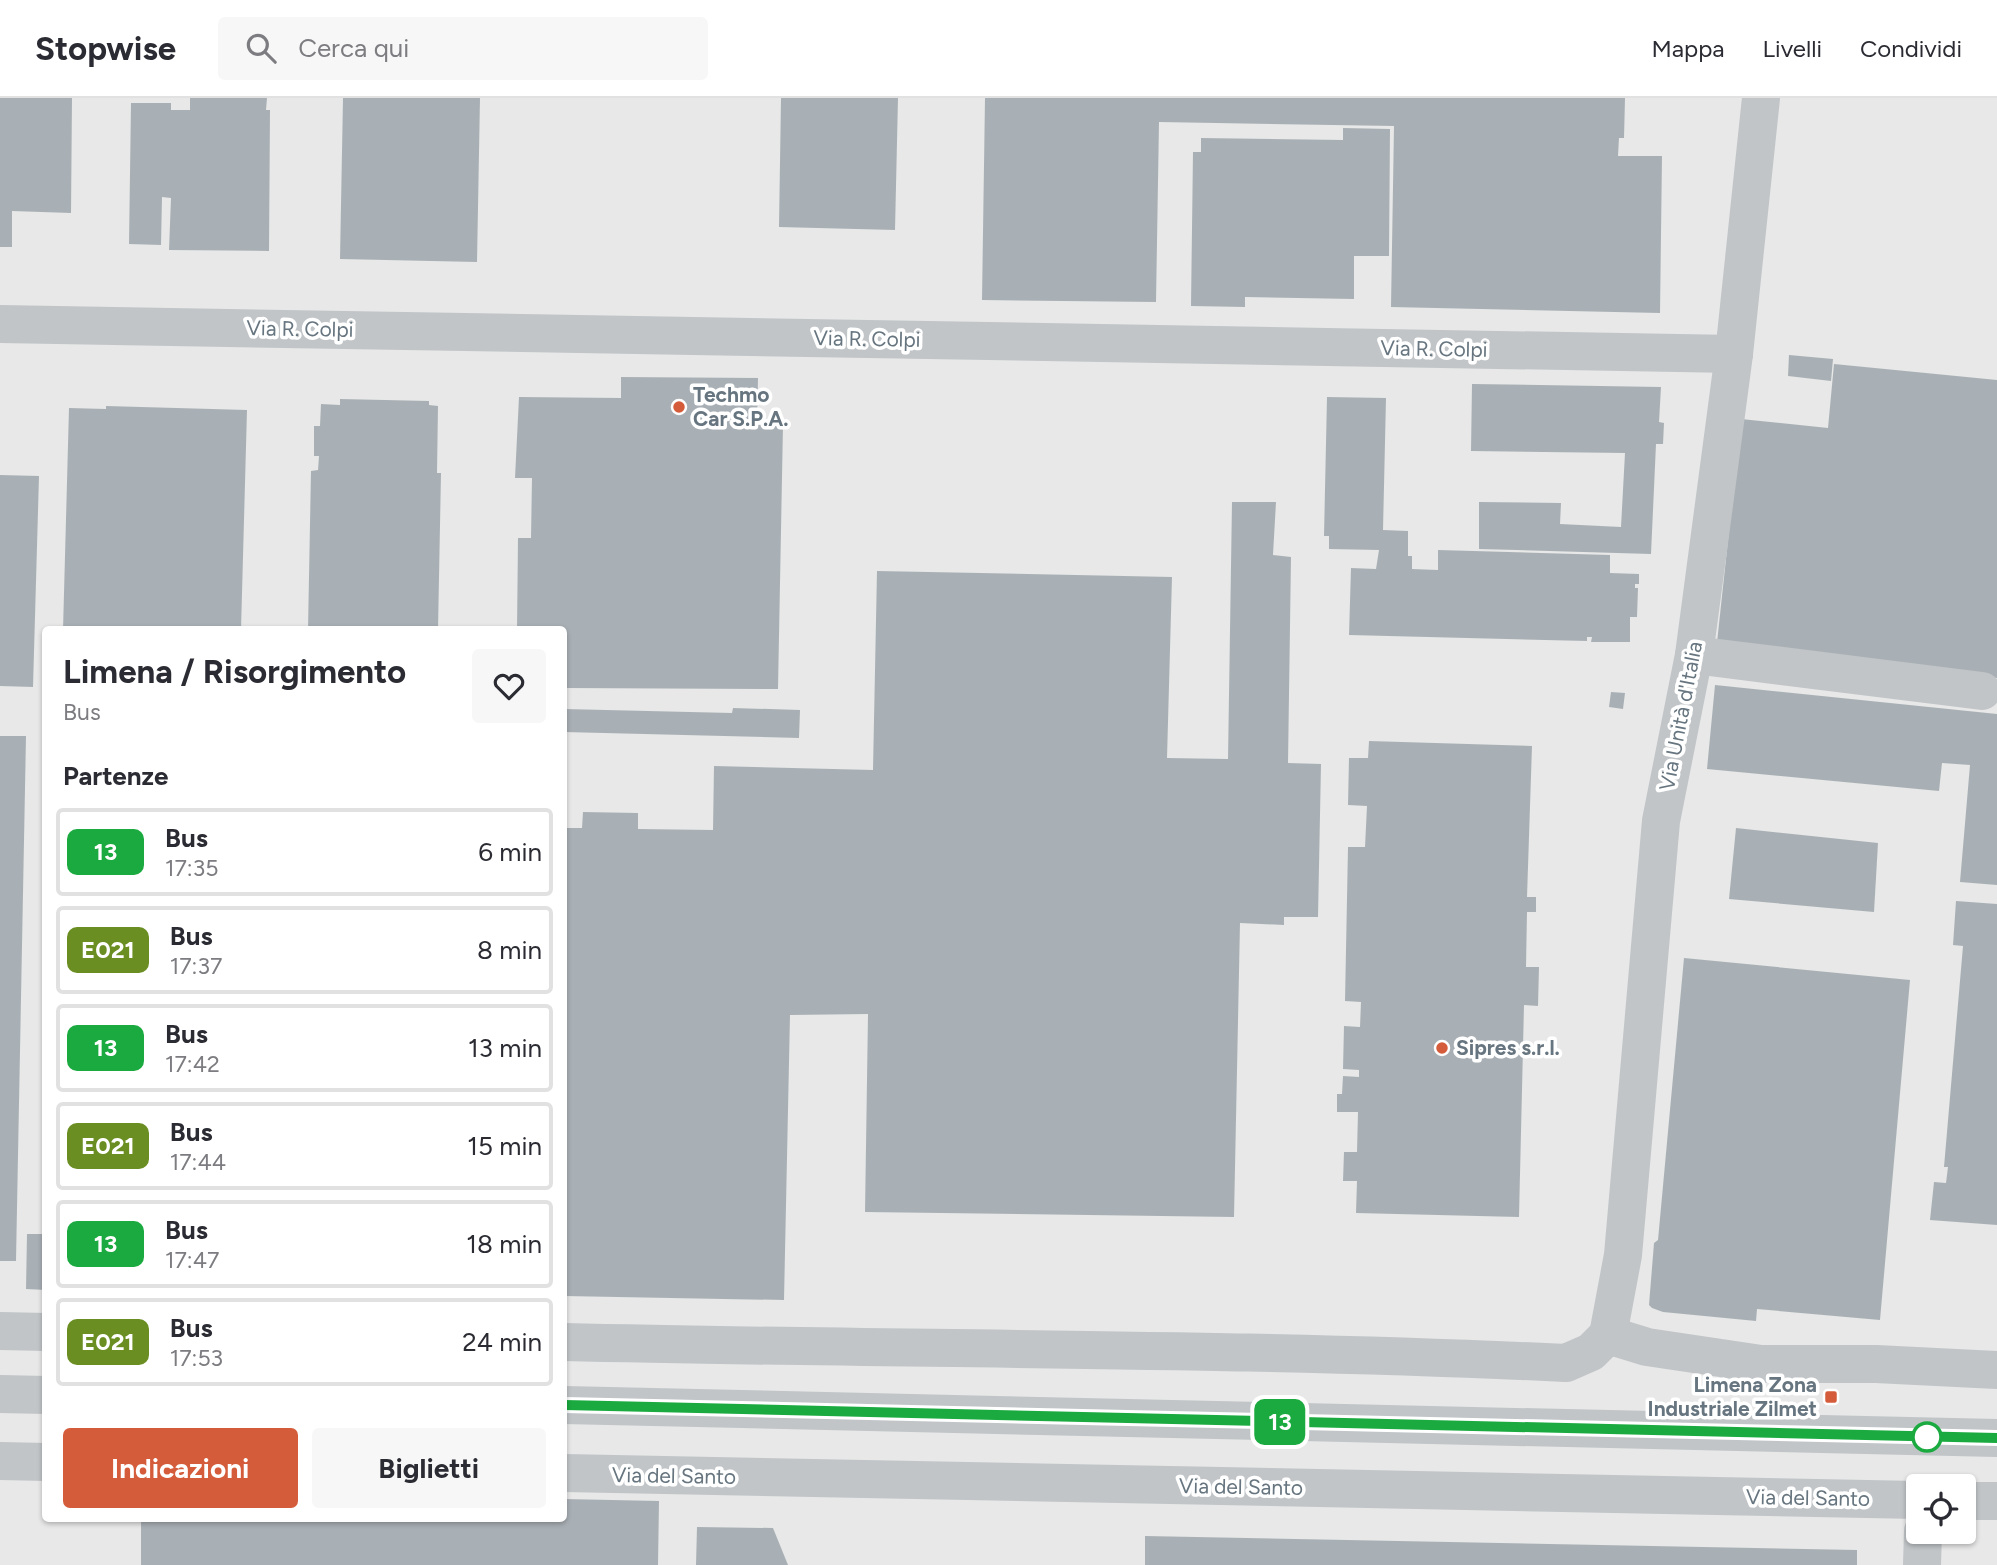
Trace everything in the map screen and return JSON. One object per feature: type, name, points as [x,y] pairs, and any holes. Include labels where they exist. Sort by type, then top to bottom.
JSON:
[{"type":"street","name":"Via Unità d'Italia","points":[[1608,1335],[1623,1255],[1661,821],[1694,656],[1734,354],[1760,98]]},
{"type":"street","name":"Via R. Colpi","points":[[0,324],[1734,354]]},
{"type":"street","points":[[1694,656],[1982,691]]},
{"type":"street","points":[[0,1332],[42,1332]]},
{"type":"street","points":[[567,1342],[1383,1354],[1566,1363],[1591,1352],[1608,1335],[1647,1346],[1761,1364],[1876,1364],[1997,1370]]},
{"type":"street","points":[[0,1394],[42,1395]]},
{"type":"street","points":[[567,1405],[1997,1438]]},
{"type":"street","points":[[0,1461],[42,1462]]},
{"type":"street","name":"Via del Santo","points":[[567,1473],[1906,1500]]},
{"type":"street","points":[[1976,1501],[1997,1501]]},
{"type":"street","points":[[1922,1565],[1923,1544]]},
{"type":"shaded area","points":[[0,98],[1997,98],[1997,1565],[0,1565]]},
{"type":"building","points":[[0,98],[72,98],[71,213],[12,211],[12,247],[0,247]]},
{"type":"building","points":[[190,98],[267,98],[266,110],[270,110],[269,251],[169,250],[171,198],[162,197],[161,245],[129,244],[131,103],[171,103],[171,110],[190,110]]},
{"type":"building","points":[[343,98],[480,98],[477,262],[340,259]]},
{"type":"building","points":[[781,98],[898,98],[895,230],[779,227]]},
{"type":"building","points":[[985,98],[1625,98],[1624,138],[1619,138],[1618,156],[1662,156],[1660,313],[1391,307],[1394,126],[1159,122],[1156,302],[982,300]]},
{"type":"building","points":[[1343,128],[1390,129],[1389,256],[1354,256],[1354,299],[1245,297],[1245,307],[1191,306],[1193,152],[1201,152],[1201,138],[1343,140]]},
{"type":"building","points":[[1789,355],[1833,359],[1831,381],[1788,376]]},
{"type":"building","points":[[1834,364],[1997,380],[1997,678],[1716,652],[1741,419],[1828,428]]},
{"type":"building","points":[[621,377],[758,378],[757,425],[783,425],[778,689],[567,688],[567,626],[517,626],[518,538],[531,538],[532,478],[515,478],[519,397],[621,398]]},
{"type":"building","points":[[1472,384],[1661,387],[1659,422],[1664,423],[1663,444],[1656,444],[1651,554],[1479,549],[1479,502],[1561,503],[1560,524],[1621,527],[1625,453],[1471,451]]},
{"type":"building","points":[[1327,397],[1386,398],[1383,530],[1408,531],[1408,556],[1412,556],[1412,569],[1438,570],[1438,550],[1610,555],[1610,573],[1639,574],[1639,584],[1635,584],[1635,588],[1638,588],[1637,617],[1630,617],[1630,642],[1591,642],[1592,637],[1587,637],[1587,641],[1349,635],[1351,568],[1376,569],[1379,550],[1329,549],[1329,536],[1324,536]]},
{"type":"building","points":[[340,399],[429,401],[429,405],[438,406],[437,473],[441,473],[438,626],[308,626],[311,471],[318,470],[319,456],[314,456],[314,426],[320,426],[321,404],[340,405]]},
{"type":"building","points":[[106,406],[247,410],[241,626],[63,626],[69,408],[106,409]]},
{"type":"building","points":[[0,475],[39,476],[33,687],[0,686]]},
{"type":"building","points":[[1232,502],[1276,502],[1273,555],[1291,557],[1288,763],[1321,764],[1318,917],[1284,917],[1284,925],[1240,923],[1234,1217],[865,1212],[868,1014],[790,1015],[784,1300],[567,1296],[567,828],[582,828],[583,812],[638,813],[638,829],[713,830],[714,766],[873,770],[877,571],[1172,577],[1167,758],[1228,759]]},
{"type":"building","points":[[1715,685],[1997,714],[1997,885],[1960,882],[1970,765],[1942,763],[1939,791],[1707,769]]},
{"type":"building","points":[[1611,692],[1625,693],[1623,709],[1609,707]]},
{"type":"building","points":[[733,708],[800,710],[799,738],[567,732],[567,709],[732,713]]},
{"type":"building","points":[[0,736],[26,736],[16,1261],[0,1261]]},
{"type":"building","name":"Sipres s.r.l.","points":[[1369,741],[1532,746],[1527,897],[1536,897],[1536,912],[1527,912],[1526,967],[1539,967],[1538,1006],[1524,1005],[1519,1217],[1356,1213],[1357,1181],[1343,1181],[1344,1152],[1357,1152],[1358,1112],[1337,1112],[1337,1094],[1342,1094],[1343,1076],[1359,1077],[1359,1070],[1343,1069],[1344,1026],[1360,1027],[1361,1002],[1345,1001],[1348,847],[1365,847],[1367,806],[1348,805],[1349,758],[1368,758]]},
{"type":"building","points":[[1736,828],[1878,843],[1874,912],[1729,899]]},
{"type":"building","points":[[1956,901],[1997,904],[1997,1225],[1930,1220],[1934,1182],[1946,1183],[1948,1167],[1944,1167],[1963,946],[1953,945]]},
{"type":"building","points":[[1684,958],[1910,980],[1880,1320],[1757,1309],[1756,1321],[1663,1312],[1649,1305],[1654,1243],[1658,1240]]},
{"type":"building","points":[[27,1234],[42,1234],[42,1290],[26,1289]]},
{"type":"building","points":[[567,1499],[659,1501],[658,1565],[141,1565],[141,1522],[567,1522]]},
{"type":"building","points":[[697,1527],[773,1528],[788,1565],[696,1565]]},
{"type":"building","points":[[1145,1536],[1857,1550],[1857,1565],[1145,1565]]},
{"type":"bus line","name":"13","points":[[567,1405],[1997,1438]]},
{"type":"place","name":"Techmo Car S.P.A.","points":[[679,407]]},
{"type":"place","name":"Sipres s.r.l.","points":[[1442,1048]]},
{"type":"place","name":"Limena Zona Industriale Zilmet","points":[[1831,1397]]}]
